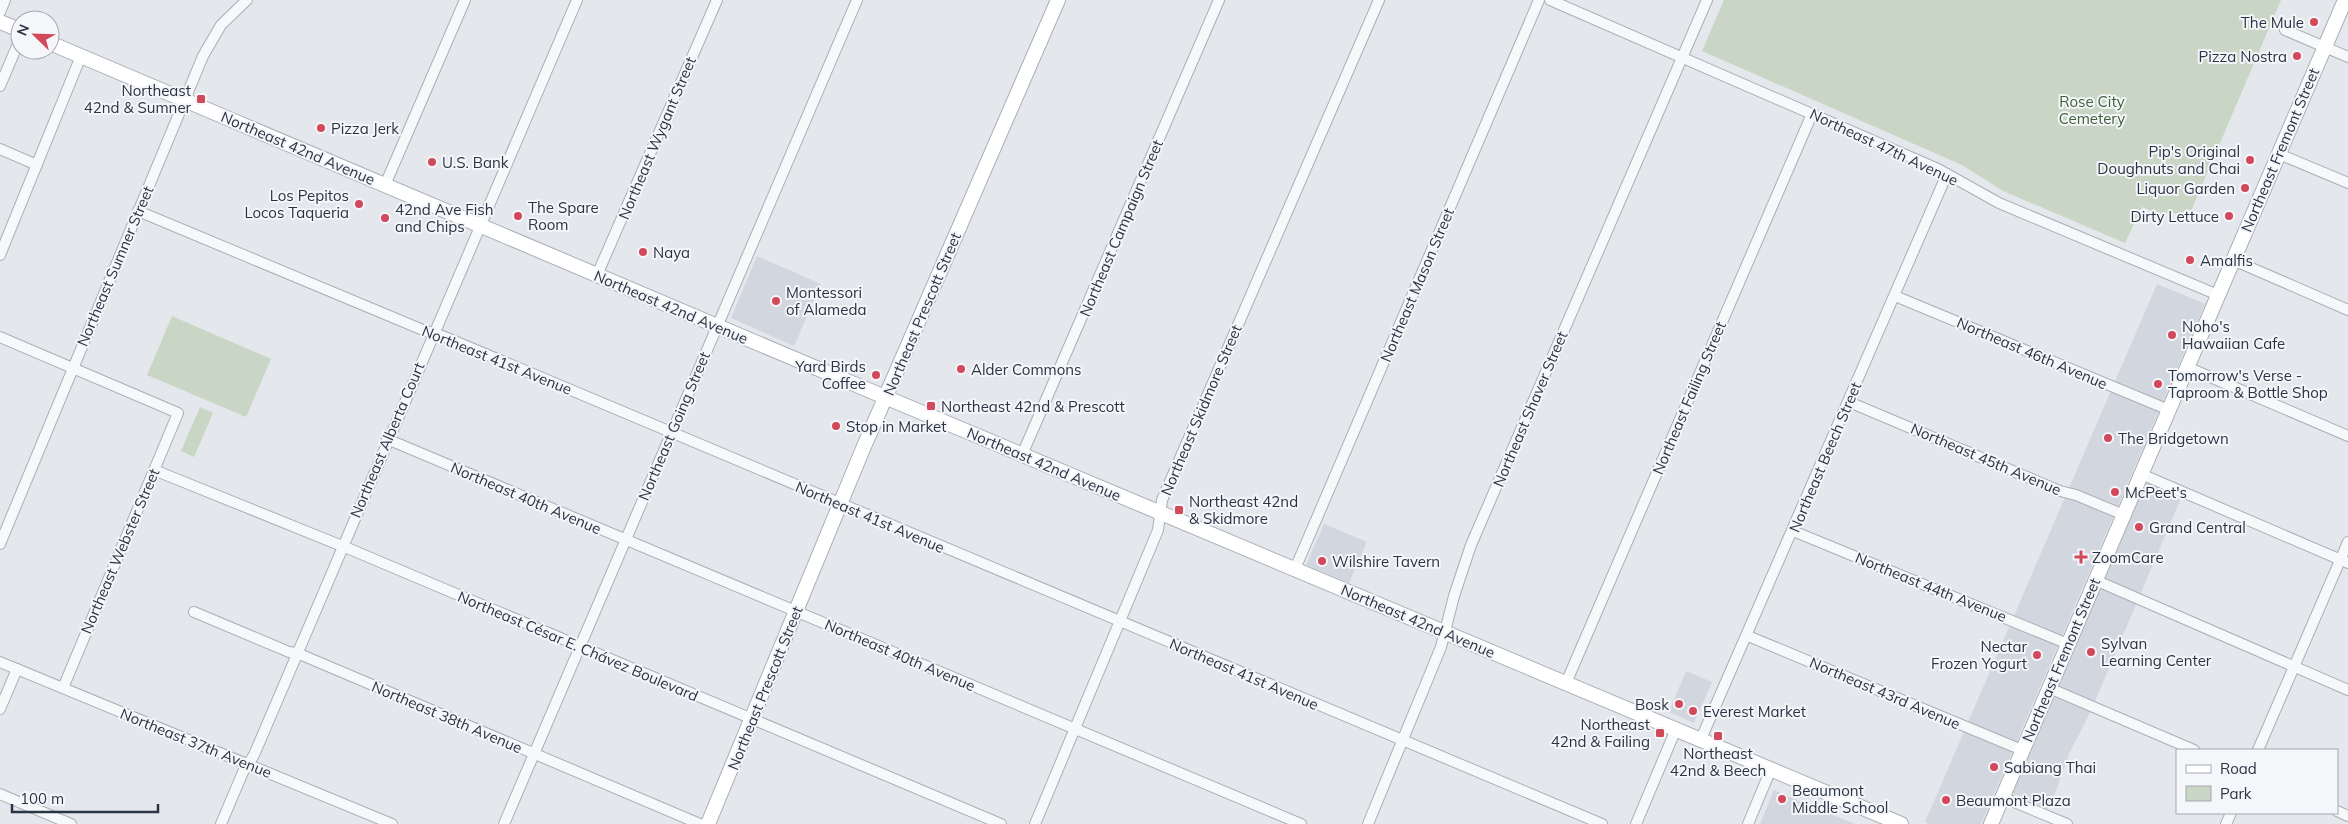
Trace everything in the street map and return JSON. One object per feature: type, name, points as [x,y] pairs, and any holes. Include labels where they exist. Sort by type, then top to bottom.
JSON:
[{"type":"street","points":[[0,12],[5,0]]},
{"type":"street","name":"Northeast Sumner Street","points":[[0,544],[184,100],[215,34],[247,0]]},
{"type":"street","points":[[385,185],[465,0]]},
{"type":"street","name":"Northeast Alberta Court","points":[[221,824],[297,653],[577,0]]},
{"type":"street","name":"Northeast Wygant Street","points":[[597,275],[717,0]]},
{"type":"street","name":"Northeast Going Street","points":[[504,824],[857,0]]},
{"type":"street","name":"Northeast Prescott Street","points":[[708,824],[840,505],[1058,0]]},
{"type":"street","name":"Northeast Campaign Street","points":[[1022,455],[1219,0]]},
{"type":"street","name":"Northeast Skidmore Street","points":[[1035,824],[1158,530],[1160,512],[1168,486],[1379,0]]},
{"type":"street","name":"Northeast Mason Street","points":[[1294,569],[1539,0]]},
{"type":"street","name":"Northeast 47th Avenue","points":[[1550,0],[1948,174],[1999,203],[2218,295]]},
{"type":"street","name":"Northeast Shaver Street","points":[[1368,824],[1441,647],[1471,545],[1707,0]]},
{"type":"street","name":"Northeast Fremont Street","points":[[1991,824],[2345,0]]},
{"type":"street","points":[[2285,30],[2348,57]]},
{"type":"street","name":"Northeast 42nd Avenue","points":[[60,47],[886,398],[1901,824]]},
{"type":"street","points":[[0,255],[81,56]]},
{"type":"street","points":[[0,86],[11,60]]},
{"type":"street","name":"Northeast Failing Street","points":[[1566,683],[1812,114]]},
{"type":"street","points":[[0,149],[37,165]]},
{"type":"street","points":[[2279,154],[2348,183]]},
{"type":"street","name":"Northeast Beech Street","points":[[1701,739],[1748,636],[1948,174]]},
{"type":"street","name":"Northeast 41st Avenue","points":[[138,211],[1602,824]]},
{"type":"street","points":[[2233,260],[2348,310]]},
{"type":"street","name":"Northeast 46th Avenue","points":[[1895,296],[2169,410]]},
{"type":"street","points":[[0,337],[73,368]]},
{"type":"street","points":[[2187,367],[2348,436]]},
{"type":"street","name":"Northeast Webster Street","points":[[63,688],[178,413],[73,368]]},
{"type":"street","name":"Northeast 45th Avenue","points":[[1849,402],[2060,491],[2076,495],[2124,515]]},
{"type":"street","name":"Northeast 40th Avenue","points":[[388,439],[1301,824]]},
{"type":"street","name":"Northeast César E. Chávez Boulevard","points":[[154,470],[1001,824]]},
{"type":"street","points":[[2141,474],[2344,561]]},
{"type":"street","name":"Northeast 44th Avenue","points":[[1793,531],[2068,644]]},
{"type":"street","points":[[2258,749],[2294,666],[2344,561],[2348,542]]},
{"type":"street","points":[[2095,580],[2348,690]]},
{"type":"street","name":"Northeast 38th Avenue","points":[[194,612],[289,652],[297,653],[700,824]]},
{"type":"street","name":"Northeast 43rd Avenue","points":[[1748,636],[2022,750]]},
{"type":"street","name":"Northeast 37th Avenue","points":[[0,662],[392,824]]},
{"type":"street","points":[[0,709],[17,669]]},
{"type":"street","points":[[2049,688],[2192,749]]},
{"type":"street","points":[[1636,824],[1676,729]]},
{"type":"street","points":[[1748,824],[1771,769]]},
{"type":"street","points":[[0,794],[71,824]]},
{"type":"street","points":[[2002,797],[2067,824]]},
{"type":"shaded area","name":"Montessori of Alameda","points":[[757,256],[821,284],[794,346],[731,318]]},
{"type":"shaded area","points":[[2157,284],[2205,304],[1981,824],[1929,824],[1925,822]]},
{"type":"shaded area","points":[[2144,480],[2182,496],[2090,713],[2069,754],[2051,805],[2047,809],[2013,793]]},
{"type":"shaded area","points":[[1324,524],[1367,542],[1349,583],[1306,565]]},
{"type":"shaded area","points":[[1686,671],[1712,682],[1694,723],[1669,712]]},
{"type":"shaded area","name":"Beaumont Middle School","points":[[1774,790],[1815,808],[1855,824],[1760,824]]},
{"type":"green space","name":"Rose City Cemetery","points":[[1724,0],[2281,0],[2188,218],[2176,213],[2159,214],[2142,207],[2125,243],[2003,191],[1962,165],[1702,51]]},
{"type":"green space","points":[[172,316],[271,359],[246,417],[147,375]]},
{"type":"green space","points":[[200,407],[213,413],[194,457],[181,451]]},
{"type":"place","name":"The Mule","points":[[2314,22]]},
{"type":"place","name":"Pizza Nostra","points":[[2297,56]]},
{"type":"place","name":"Northeast 42nd & Sumner","points":[[201,99]]},
{"type":"place","name":"Pizza Jerk","points":[[321,128]]},
{"type":"place","name":"Pip's Original Doughnuts and Chai","points":[[2250,160]]},
{"type":"place","name":"U.S. Bank","points":[[432,162]]},
{"type":"place","name":"Liquor Garden","points":[[2245,188]]},
{"type":"place","name":"Los Pepitos Locos Taqueria","points":[[359,204]]},
{"type":"place","name":"The Spare Room","points":[[518,216]]},
{"type":"place","name":"Dirty Lettuce","points":[[2229,216]]},
{"type":"place","name":"42nd Ave Fish and Chips","points":[[385,218]]},
{"type":"place","name":"Naya","points":[[643,252]]},
{"type":"place","name":"Amalfis","points":[[2190,260]]},
{"type":"place","name":"Montessori of Alameda","points":[[776,301]]},
{"type":"place","name":"Noho's Hawaiian Cafe","points":[[2172,335]]},
{"type":"place","name":"Alder Commons","points":[[961,369]]},
{"type":"place","name":"Yard Birds Coffee","points":[[876,375]]},
{"type":"place","name":"Tomorrow's Verse - Taproom & Bottle Shop","points":[[2158,384]]},
{"type":"place","name":"Northeast 42nd & Prescott","points":[[931,406]]},
{"type":"place","name":"Stop in Market","points":[[836,426]]},
{"type":"place","name":"The Bridgetown","points":[[2108,438]]},
{"type":"place","name":"McPeet's","points":[[2115,492]]},
{"type":"place","name":"Northeast 42nd & Skidmore","points":[[1179,510]]},
{"type":"place","name":"Grand Central","points":[[2139,527]]},
{"type":"place","name":"ZoomCare","points":[[2081,557]]},
{"type":"place","name":"Wilshire Tavern","points":[[1322,561]]},
{"type":"place","name":"Sylvan Learning Center","points":[[2091,652]]},
{"type":"place","name":"Nectar Frozen Yogurt","points":[[2037,655]]},
{"type":"place","name":"Bosk","points":[[1679,704]]},
{"type":"place","name":"Everest Market","points":[[1693,711]]},
{"type":"place","name":"Northeast 42nd & Failing","points":[[1660,733]]},
{"type":"place","name":"Northeast 42nd & Beech","points":[[1718,736]]},
{"type":"place","name":"Sabiang Thai","points":[[1994,767]]},
{"type":"place","name":"Beaumont Middle School","points":[[1782,799]]},
{"type":"place","name":"Beaumont Plaza","points":[[1946,800]]}]
